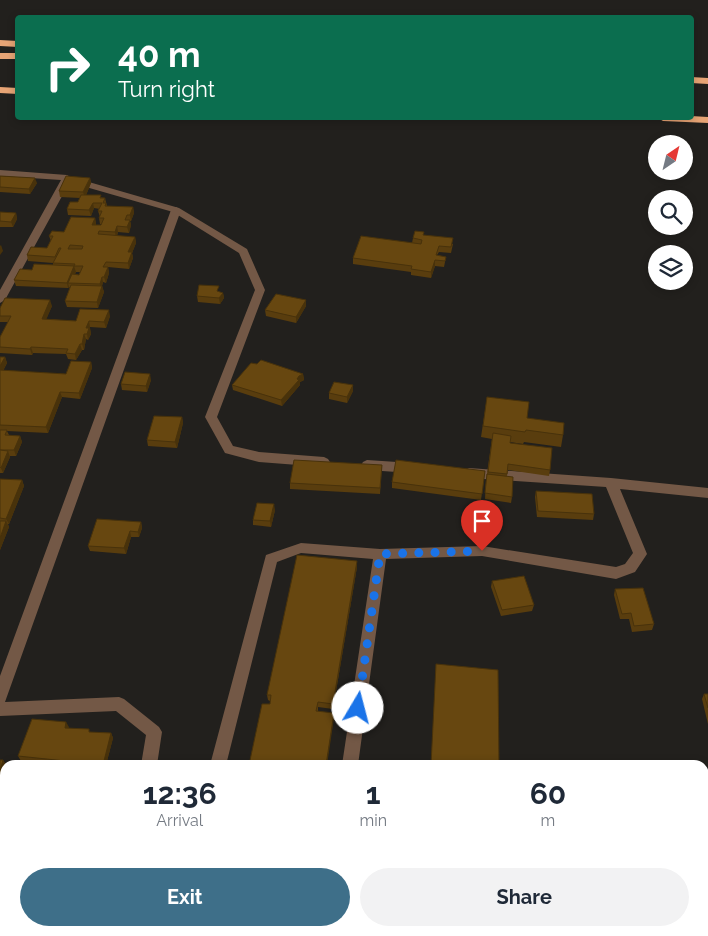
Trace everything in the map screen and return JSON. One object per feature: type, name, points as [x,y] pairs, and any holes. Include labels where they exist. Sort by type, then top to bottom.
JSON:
[{"type":"highway","points":[[0,43],[15,44]]},
{"type":"highway","points":[[0,56],[15,56]]},
{"type":"highway","points":[[694,80],[708,81]]},
{"type":"highway","points":[[0,90],[15,91]]},
{"type":"highway","points":[[694,119],[708,120]]},
{"type":"street","points":[[0,173],[67,178],[176,210],[243,251],[260,290],[212,417],[229,450],[259,457],[337,463]]},
{"type":"street","points":[[0,300],[67,178]]},
{"type":"street","points":[[0,696],[176,210]]},
{"type":"street","points":[[357,464],[425,469]]},
{"type":"street","points":[[455,472],[611,483],[708,493]]},
{"type":"street","points":[[219,760],[271,560],[301,548],[380,554],[482,551],[616,573],[630,568],[640,554],[611,483]]},
{"type":"street","points":[[351,760],[380,554]]},
{"type":"street","points":[[0,709],[120,704],[154,732],[150,760]]},
{"type":"building","points":[[0,176],[35,178],[29,189],[0,187]]},
{"type":"building","points":[[66,176],[90,178],[83,192],[59,191]]},
{"type":"building","points":[[81,195],[101,195],[100,198],[105,198],[103,203],[106,203],[105,206],[133,207],[130,215],[127,215],[125,220],[130,220],[127,227],[117,226],[115,232],[99,231],[98,234],[135,237],[128,252],[132,252],[128,263],[106,262],[103,267],[108,267],[100,284],[68,283],[72,274],[79,275],[83,266],[53,263],[61,248],[59,248],[55,257],[27,255],[31,247],[47,248],[53,236],[49,236],[52,231],[64,232],[71,217],[95,218],[92,225],[101,225],[104,218],[99,218],[102,211],[98,211],[102,203],[93,203],[89,210],[67,209],[70,202],[78,202]],"holes":[[[70,245],[83,246],[82,249],[68,249]]]},
{"type":"building","points":[[0,212],[16,213],[11,222],[0,221]]},
{"type":"building","points":[[415,231],[424,232],[423,235],[453,238],[451,247],[439,246],[436,255],[446,257],[445,261],[435,260],[431,272],[411,269],[412,266],[353,258],[361,236],[421,244],[422,240],[413,238]]},
{"type":"building","points":[[34,264],[74,266],[67,283],[14,280],[20,269],[32,270]]},
{"type":"building","points":[[71,285],[102,286],[97,302],[65,301]]},
{"type":"building","points":[[199,285],[219,286],[217,291],[223,293],[219,298],[197,296]]},
{"type":"building","points":[[276,294],[306,300],[296,317],[265,310]]},
{"type":"building","points":[[5,298],[50,300],[42,319],[76,321],[80,309],[109,310],[104,322],[89,321],[86,328],[89,328],[87,334],[84,334],[82,344],[80,344],[75,354],[66,353],[68,349],[0,347],[0,337],[11,316],[0,316],[0,308]]},
{"type":"building","points":[[0,357],[5,357],[0,366]]},
{"type":"building","points":[[261,360],[303,374],[299,376],[297,379],[299,380],[281,400],[232,385],[251,363],[257,364]]},
{"type":"building","points":[[71,361],[91,362],[79,393],[60,392],[46,427],[0,425],[0,370],[66,374]]},
{"type":"building","points":[[125,372],[150,374],[146,386],[121,384]]},
{"type":"building","points":[[334,382],[353,385],[347,397],[329,393]]},
{"type":"building","points":[[487,397],[529,402],[527,418],[564,423],[563,435],[483,426]]},
{"type":"building","points":[[154,416],[182,417],[175,442],[147,440]]},
{"type":"building","points":[[0,430],[7,430],[5,435],[20,436],[14,450],[0,450]]},
{"type":"building","points":[[493,433],[511,436],[510,443],[552,448],[550,470],[508,464],[507,474],[488,472]]},
{"type":"building","points":[[0,450],[8,451],[1,468],[0,467]]},
{"type":"building","points":[[294,460],[382,465],[380,488],[290,483]]},
{"type":"building","points":[[396,460],[485,471],[482,494],[392,482]]},
{"type":"building","points":[[487,474],[513,477],[512,497],[485,493]]},
{"type":"building","points":[[0,479],[22,480],[6,519],[0,518]]},
{"type":"building","points":[[536,491],[592,494],[594,514],[538,511]]},
{"type":"building","points":[[257,503],[274,504],[270,521],[253,520]]},
{"type":"building","points":[[97,519],[141,522],[138,532],[130,531],[124,548],[88,546]]},
{"type":"building","points":[[0,521],[6,521],[0,538]]},
{"type":"building","points":[[297,555],[357,561],[333,704],[318,702],[316,711],[334,713],[327,760],[250,760],[262,704],[270,704],[271,695],[267,695]]},
{"type":"building","points":[[524,576],[534,605],[502,610],[492,581]]},
{"type":"building","points":[[643,588],[654,624],[634,626],[631,613],[622,614],[615,589]]},
{"type":"building","points":[[436,664],[498,670],[499,760],[431,760]]},
{"type":"building","points":[[704,694],[708,694],[708,708]]},
{"type":"building","points":[[32,719],[66,722],[65,728],[89,729],[89,732],[111,733],[104,760],[56,760],[18,756]]},
{"type":"route","points":[[358,708],[380,554],[482,551]]}]
